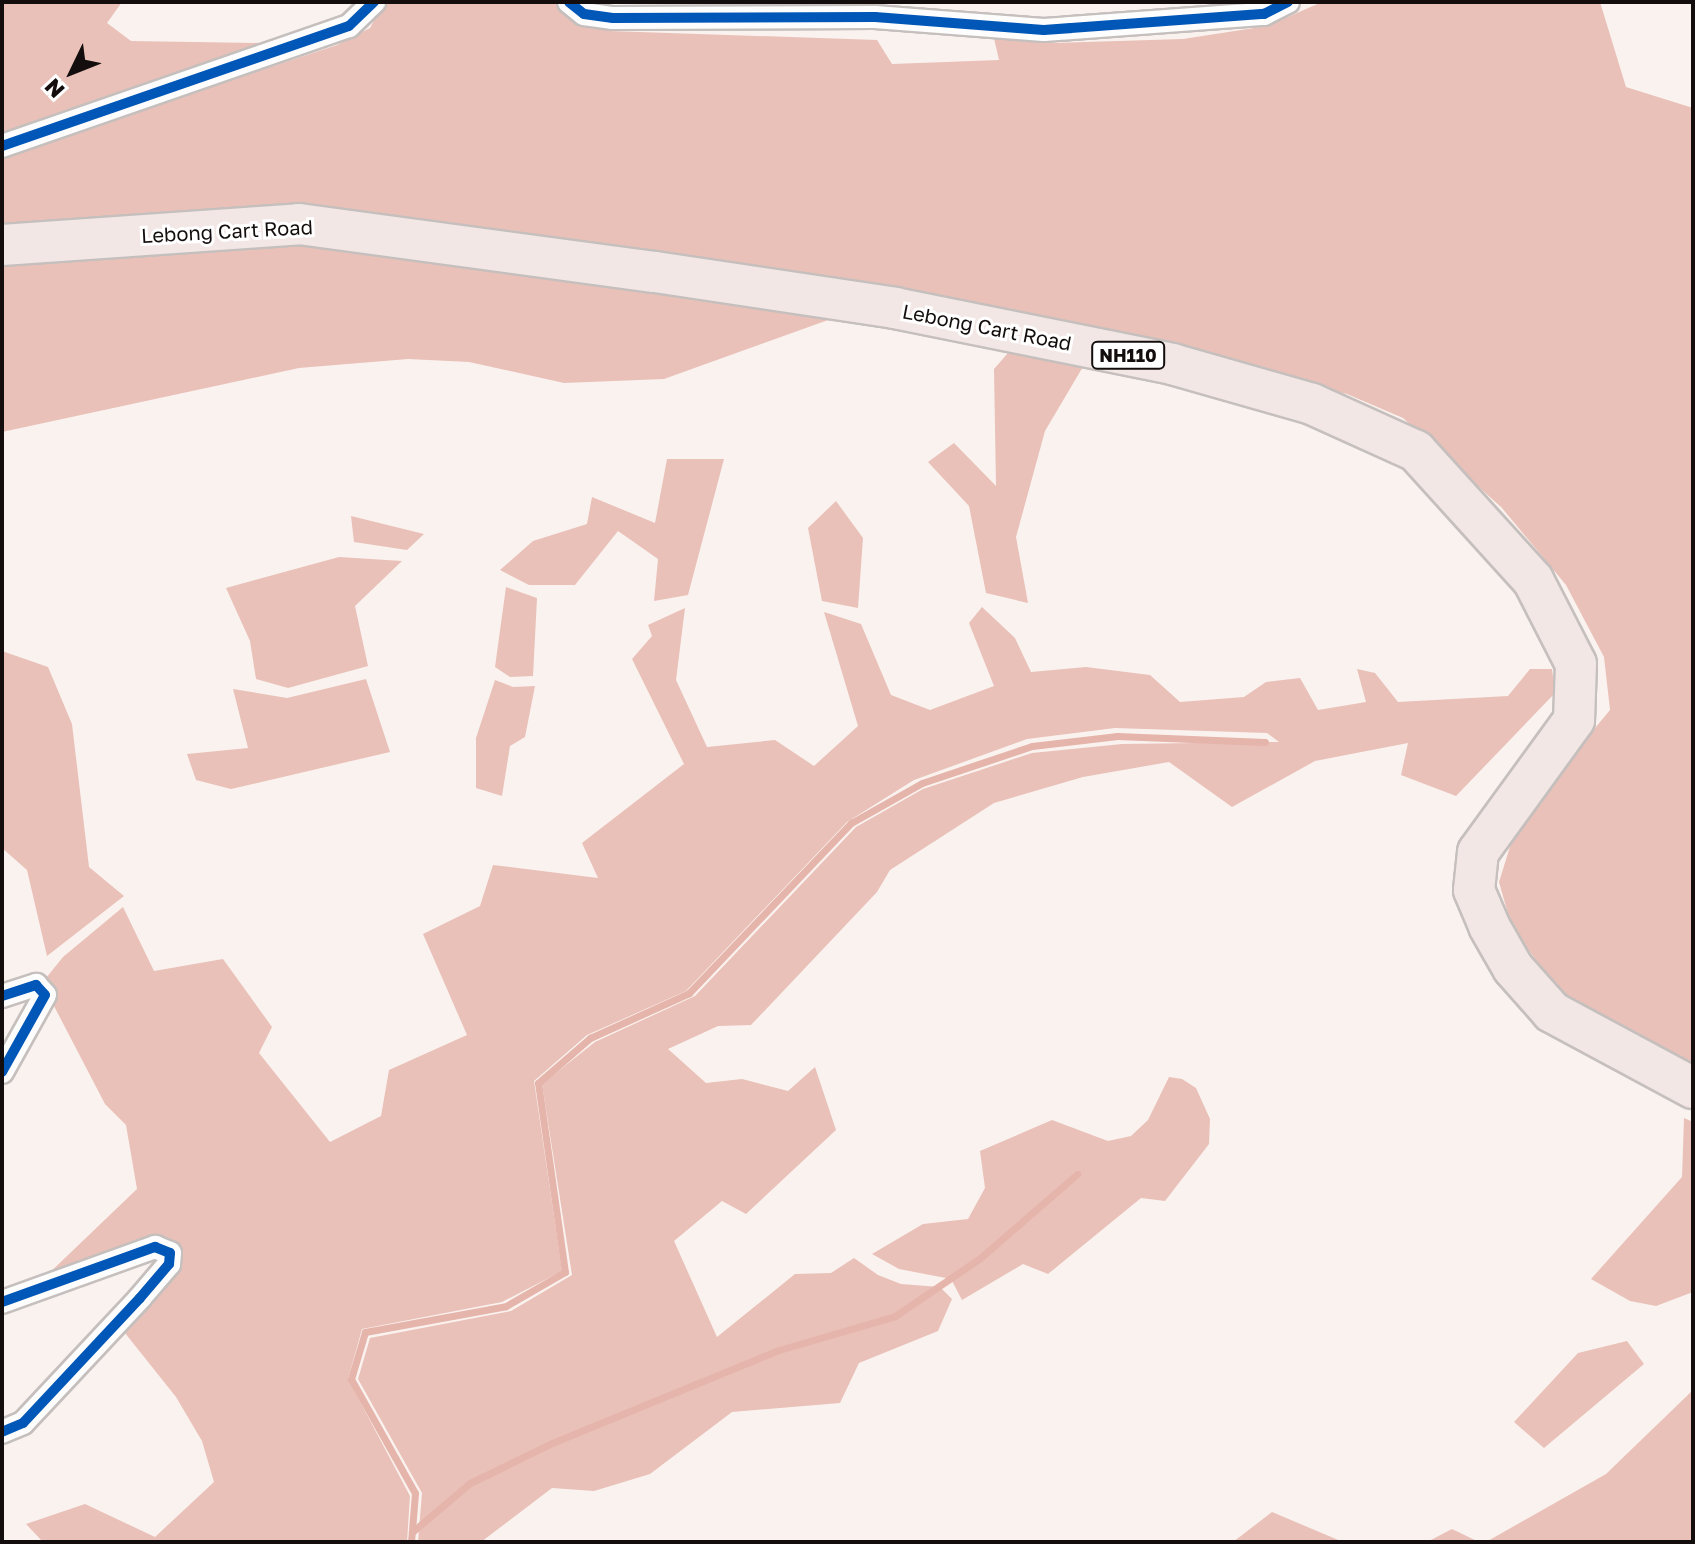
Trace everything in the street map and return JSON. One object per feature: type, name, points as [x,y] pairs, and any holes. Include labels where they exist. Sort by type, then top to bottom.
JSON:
[{"type":"highway","name":"Lebong Cart Road","points":[[2,245],[299,224],[655,272],[895,308],[1172,364],[1312,404],[1416,451],[1533,580],[1576,664],[1574,720],[1478,852],[1474,890],[1489,926],[1513,968],[1552,1012],[1693,1088]]},
{"type":"street","points":[[2,146],[349,26],[374,2]]},
{"type":"street","points":[[569,2],[584,14],[613,18],[875,17],[1044,30],[1264,14],[1288,2]]},
{"type":"street","points":[[2,996],[36,985],[45,995],[2,1072]]},
{"type":"street","points":[[2,1302],[155,1247],[170,1253],[169,1264],[44,1401],[23,1423],[2,1432]]},
{"type":"shaded area","points":[[2,2],[122,2],[107,23],[131,41],[263,43],[2,134]]},
{"type":"shaded area","points":[[384,2],[556,2],[578,23],[610,31],[877,40],[892,64],[999,60],[993,34],[1053,43],[1183,39],[1267,26],[1322,2],[1600,2],[1626,87],[1693,108],[1693,1073],[1569,1004],[1512,928],[1499,882],[1518,821],[1610,710],[1604,657],[1566,585],[1502,508],[1403,418],[1347,394],[900,291],[564,243],[2,234],[2,156],[337,45],[370,28]]},
{"type":"shaded area","points":[[300,234],[842,315],[664,379],[564,383],[469,362],[408,359],[299,368],[2,432],[2,259]]},
{"type":"shaded area","points":[[1015,345],[1084,365],[1045,431],[1016,537],[1028,603],[986,593],[969,506],[928,462],[954,443],[996,486],[994,369]]},
{"type":"shaded area","points":[[667,459],[724,459],[688,595],[654,601],[658,559],[618,531],[575,585],[529,585],[500,570],[533,541],[587,524],[592,497],[655,523]]},
{"type":"shaded area","points":[[836,501],[863,538],[858,608],[822,601],[808,528]]},
{"type":"shaded area","points":[[351,516],[424,534],[407,550],[354,542]]},
{"type":"shaded area","points":[[339,557],[402,561],[355,606],[368,666],[288,688],[256,679],[250,641],[226,588]]},
{"type":"shaded area","points":[[506,587],[537,598],[533,676],[510,677],[495,667]]},
{"type":"shaded area","points":[[982,607],[1015,638],[1031,672],[1086,667],[1150,675],[1180,702],[1244,697],[1266,682],[1300,678],[1318,710],[1366,702],[1357,669],[1375,673],[1398,702],[1508,696],[1530,669],[1552,669],[1555,693],[1456,796],[1401,775],[1408,743],[1315,761],[1232,807],[1169,762],[1083,777],[994,803],[890,870],[877,892],[751,1025],[718,1026],[668,1049],[706,1083],[742,1079],[788,1091],[815,1067],[836,1130],[746,1214],[722,1201],[674,1241],[717,1337],[795,1274],[831,1273],[854,1258],[878,1275],[901,1284],[940,1287],[952,1299],[938,1331],[859,1363],[840,1403],[732,1412],[650,1474],[594,1491],[552,1488],[481,1542],[418,1542],[422,1493],[358,1379],[370,1338],[511,1311],[572,1275],[542,1084],[595,1042],[695,996],[856,827],[923,789],[1032,753],[1122,744],[1279,742],[1267,733],[1115,728],[1027,739],[914,780],[847,822],[686,991],[587,1035],[534,1081],[562,1271],[502,1302],[362,1329],[348,1379],[410,1496],[407,1542],[43,1542],[26,1524],[85,1504],[155,1537],[214,1482],[202,1441],[176,1397],[125,1333],[180,1263],[174,1243],[42,1280],[137,1189],[126,1125],[105,1104],[42,983],[63,957],[123,907],[154,971],[223,959],[272,1027],[259,1053],[330,1142],[381,1116],[389,1070],[467,1035],[423,934],[480,906],[493,865],[598,878],[582,843],[684,764],[632,659],[652,636],[648,625],[685,608],[676,680],[707,747],[775,740],[814,766],[858,726],[824,612],[861,624],[891,695],[930,710],[994,686],[969,623]]},
{"type":"shaded area","points":[[2,651],[48,667],[72,724],[89,867],[124,896],[47,956],[27,870],[2,848]]},
{"type":"shaded area","points":[[366,679],[390,752],[231,789],[196,780],[187,754],[248,748],[233,689],[287,698]]},
{"type":"shaded area","points":[[495,680],[513,687],[535,686],[525,737],[510,746],[502,796],[476,788],[476,738]]},
{"type":"shaded area","points":[[1169,1077],[1182,1079],[1196,1088],[1210,1119],[1209,1144],[1165,1201],[1141,1198],[1048,1274],[1023,1264],[962,1300],[951,1279],[899,1269],[872,1254],[923,1224],[968,1219],[985,1188],[980,1151],[1052,1120],[1108,1141],[1131,1136],[1148,1120]]},
{"type":"shaded area","points":[[1684,1118],[1693,1122],[1693,1292],[1656,1306],[1630,1301],[1591,1279],[1682,1177]]},
{"type":"shaded area","points":[[1627,1341],[1644,1364],[1544,1448],[1514,1422],[1578,1353]]},
{"type":"shaded area","points":[[1693,1390],[1693,1542],[1486,1542],[1606,1474]]},
{"type":"shaded area","points":[[1272,1512],[1343,1542],[1233,1542]]},
{"type":"shaded area","points":[[1452,1529],[1479,1542],[1427,1542]]},
{"type":"waterway","points":[[411,1542],[415,1493],[351,1379],[365,1332],[506,1306],[565,1272],[538,1083],[590,1038],[689,993],[851,823],[922,783],[1032,746],[1117,736],[1265,742]]},
{"type":"waterway","points":[[412,1532],[470,1483],[552,1443],[779,1350],[895,1316],[979,1259],[1077,1174]]},
{"type":"cycle path","points":[[2,146],[349,26],[374,2]]},
{"type":"cycle path","points":[[569,2],[584,14],[613,18],[875,17],[1044,30],[1264,14],[1288,2]]},
{"type":"cycle path","points":[[2,996],[36,985],[45,995],[2,1072]]},
{"type":"cycle path","points":[[2,1302],[155,1247],[170,1253],[169,1264],[140,1298],[23,1423],[2,1432]]}]
